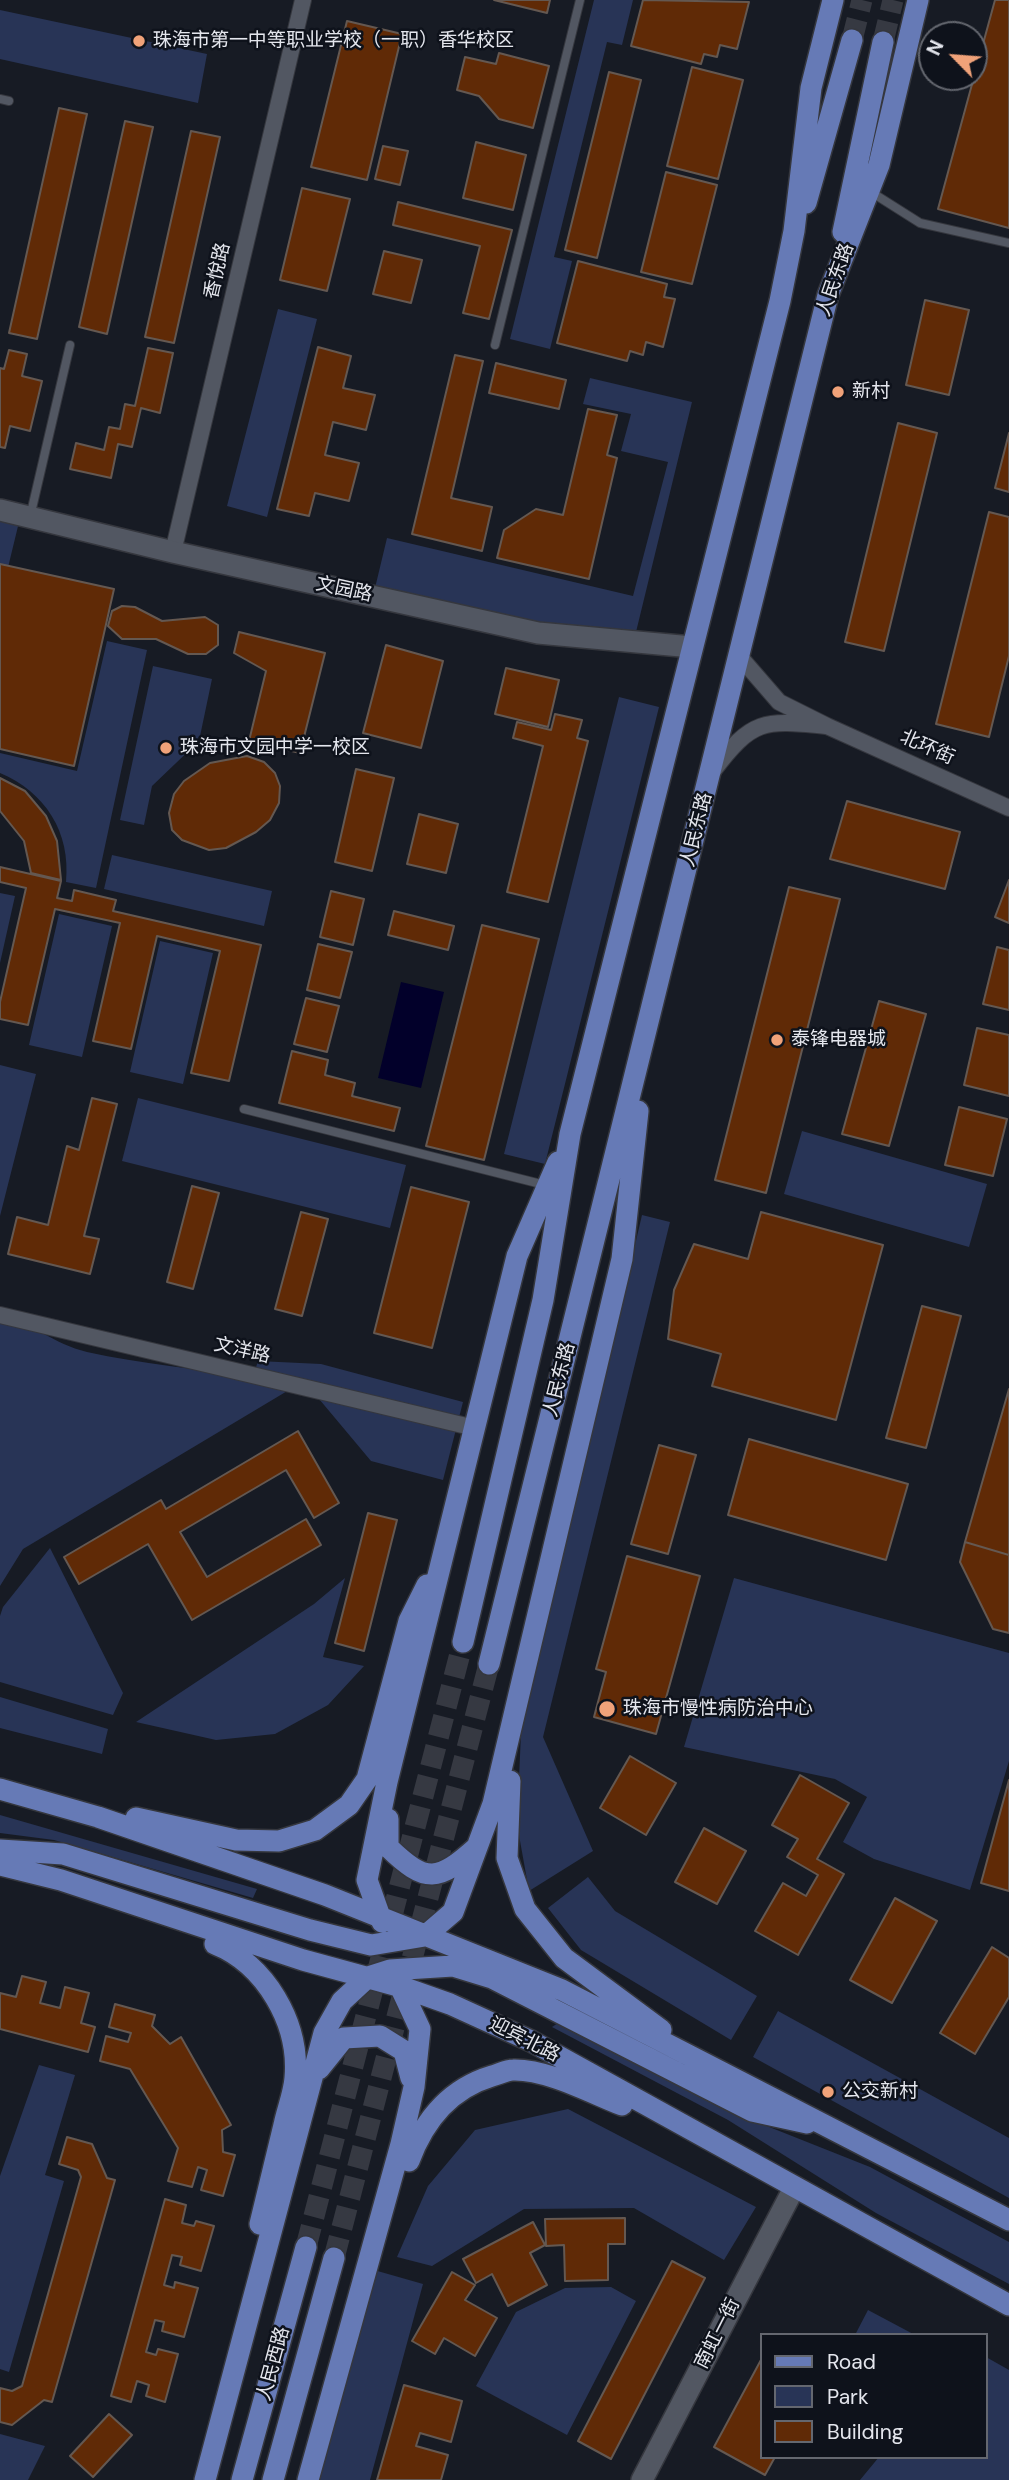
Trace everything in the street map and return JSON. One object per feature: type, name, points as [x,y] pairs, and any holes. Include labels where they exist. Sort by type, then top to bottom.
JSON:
[{"type":"main road","name":"人民东路","points":[[463,1642],[543,1300],[570,1134],[788,264],[811,88],[834,0]]},
{"type":"main road","name":"人民东路","points":[[489,1664],[712,773],[828,295],[871,192],[918,0]]},
{"type":"main road","points":[[788,264],[852,40]]},
{"type":"main road","points":[[828,295],[883,42]]},
{"type":"main road","points":[[0,1850],[63,1854],[310,1930],[371,1945],[425,1936],[453,1912],[493,1804],[622,1259],[645,1039]]},
{"type":"main road","points":[[450,2004],[416,1967],[378,1917],[367,1880],[387,1782],[517,1256],[570,1134]]},
{"type":"main road","points":[[0,1788],[236,1840],[279,1841],[315,1830],[349,1805],[367,1779],[409,1621],[446,1548]]},
{"type":"main road","points":[[520,1690],[508,1800],[506,1858],[526,1909],[564,1958],[641,2013],[683,2050]]},
{"type":"main road","points":[[387,1782],[388,1847],[411,1870],[429,1875],[454,1868],[480,1844]]},
{"type":"main road","points":[[0,1788],[98,1817],[326,1895],[562,1990],[1009,2220]]},
{"type":"main road","points":[[0,1865],[61,1880],[303,1960],[368,1977],[396,1978],[416,1967],[453,1966],[492,1978],[752,2111],[833,2128]]},
{"type":"main road","points":[[61,1880],[238,1953],[270,1988],[292,2036],[295,2077],[256,2241],[233,2375]]},
{"type":"main road","points":[[308,2480],[414,2087],[420,2029],[396,1978],[371,1945],[326,1895]]},
{"type":"main road","points":[[205,2480],[324,2033],[342,2001],[368,1977]]},
{"type":"main road","name":"迎宾北路","points":[[396,1978],[531,2041],[794,2189],[1009,2305]]},
{"type":"main road","points":[[315,2073],[344,2038],[380,2036],[404,2051],[414,2087]]},
{"type":"main road","points":[[366,2271],[419,2133],[442,2103],[474,2081],[513,2070],[554,2078],[698,2135]]},
{"type":"main road","name":"人民西路","points":[[242,2480],[306,2247]]},
{"type":"main road","name":"人民西路","points":[[273,2480],[334,2258]]},
{"type":"street","name":"香悅路","points":[[173,552],[303,0]]},
{"type":"street","name":"文园路","points":[[0,510],[173,552],[538,633],[692,647]]},
{"type":"street","name":"北环街","points":[[740,657],[779,702],[1009,808]]},
{"type":"street","name":"北环街","points":[[712,773],[743,735],[765,724],[827,726]]},
{"type":"street","name":"文洋路","points":[[0,1315],[475,1429]]},
{"type":"street","name":"南虹一街","points":[[642,2480],[794,2189]]},
{"type":"lane","points":[[495,345],[580,0]]},
{"type":"lane","points":[[871,192],[920,223],[1009,243]]},
{"type":"lane","points":[[30,517],[70,345]]},
{"type":"lane","points":[[244,1109],[548,1185]]},
{"type":"green space","points":[[594,0],[633,0],[622,45],[607,42],[554,257],[572,261],[550,349],[510,339]]},
{"type":"green space","points":[[0,10],[207,54],[198,103],[0,59]]},
{"type":"green space","points":[[278,309],[317,319],[267,517],[227,506]]},
{"type":"green space","points":[[590,378],[692,402],[636,632],[537,624],[375,588],[387,538],[633,596],[668,462],[621,451],[631,414],[583,404]]},
{"type":"green space","points":[[0,514],[20,518],[3,588],[0,588]]},
{"type":"green space","points":[[107,641],[147,650],[96,888],[66,882],[64,847],[52,816],[30,791],[0,773],[0,753],[77,771]]},
{"type":"green space","points":[[153,666],[212,679],[199,741],[152,786],[144,825],[120,820]]},
{"type":"green space","points":[[619,697],[659,707],[545,1164],[504,1154]]},
{"type":"green space","points":[[112,855],[272,891],[264,926],[104,889]]},
{"type":"green space","points":[[0,893],[15,896],[0,963]]},
{"type":"green space","points":[[59,914],[112,926],[82,1057],[29,1045]]},
{"type":"green space","points":[[160,941],[213,953],[183,1084],[130,1072]]},
{"type":"green space","points":[[0,1065],[36,1074],[0,1216]]},
{"type":"green space","points":[[138,1098],[406,1165],[390,1228],[122,1161]]},
{"type":"green space","points":[[802,1131],[987,1184],[969,1247],[784,1194]]},
{"type":"green space","points":[[642,1215],[670,1222],[543,1737],[593,1851],[529,1891],[517,1824],[521,1733]]},
{"type":"green space","points":[[0,1312],[64,1344],[107,1356],[253,1377],[258,1361],[321,1364],[463,1402],[443,1480],[371,1461],[304,1381],[23,1549],[0,1586]]},
{"type":"green space","points":[[50,1548],[123,1693],[113,1715],[0,1682],[0,1616],[3,1607]]},
{"type":"green space","points":[[345,1578],[323,1657],[364,1666],[328,1705],[275,1734],[216,1740],[136,1722],[314,1604]]},
{"type":"green space","points":[[734,1578],[1009,1653],[1009,1761],[970,1890],[874,1859],[843,1842],[867,1797],[835,1779],[684,1747]]},
{"type":"green space","points":[[0,1697],[108,1729],[102,1754],[0,1728]]},
{"type":"green space","points":[[0,1815],[257,1889],[253,1898],[54,1840],[0,1833]]},
{"type":"green space","points":[[588,1877],[615,1911],[757,1996],[731,2040],[581,1950],[548,1908]]},
{"type":"green space","points":[[778,2011],[1009,2138],[1009,2198],[753,2057]]},
{"type":"green space","points":[[558,2023],[729,2111],[870,2167],[1009,2242],[1009,2284],[876,2213],[728,2120],[552,2027]]},
{"type":"green space","points":[[39,2065],[75,2075],[45,2175],[64,2181],[9,2372],[0,2369],[0,2176]]},
{"type":"green space","points":[[568,2109],[756,2207],[724,2260],[634,2208],[524,2209],[432,2266],[397,2257],[428,2186],[475,2130]]},
{"type":"green space","points":[[374,2270],[423,2284],[370,2480],[317,2480]]},
{"type":"green space","points":[[611,2287],[636,2301],[567,2435],[476,2386],[516,2312],[565,2288]]},
{"type":"green space","points":[[868,2310],[911,2333],[856,2333]]},
{"type":"green space","points":[[988,2358],[1009,2370],[1009,2480],[860,2480],[877,2459],[988,2459]]},
{"type":"green space","points":[[0,2434],[45,2446],[28,2480],[0,2480]]},
{"type":"shaded area","points":[[401,982],[444,992],[421,1088],[378,1078]]},
{"type":"building","points":[[494,0],[550,0],[547,13]]},
{"type":"building","points":[[643,0],[749,2],[737,49],[720,45],[717,57],[704,54],[701,64],[631,46]]},
{"type":"building","points":[[995,0],[1009,0],[1009,228],[938,209],[970,91],[988,91],[988,26]]},
{"type":"building","points":[[347,21],[402,34],[367,180],[311,167]]},
{"type":"building","points":[[499,53],[549,66],[533,128],[499,119],[479,96],[457,90],[465,57],[496,64]]},
{"type":"building","points":[[692,67],[743,80],[718,179],[667,166]]},
{"type":"building","points":[[609,72],[641,80],[597,258],[565,250]]},
{"type":"building","points":[[59,108],[87,114],[37,339],[9,333]]},
{"type":"building","points":[[125,121],[153,127],[107,334],[79,327]]},
{"type":"building","points":[[191,131],[220,137],[174,343],[145,337]]},
{"type":"building","points":[[476,142],[526,155],[513,210],[463,198]]},
{"type":"building","points":[[383,146],[408,151],[400,185],[375,179]]},
{"type":"building","points":[[666,172],[717,185],[692,284],[641,272]]},
{"type":"building","points":[[302,188],[350,199],[327,291],[280,280]]},
{"type":"building","points":[[398,202],[512,230],[489,319],[463,313],[480,246],[393,225]]},
{"type":"building","points":[[384,251],[422,260],[411,303],[373,294]]},
{"type":"building","points":[[578,261],[667,284],[664,297],[675,299],[663,347],[646,342],[643,355],[630,351],[627,361],[557,343]]},
{"type":"building","points":[[925,300],[969,310],[949,395],[906,385]]},
{"type":"building","points":[[318,347],[351,356],[343,388],[375,395],[366,430],[333,422],[325,455],[359,463],[349,501],[315,493],[309,516],[277,509]]},
{"type":"building","points":[[148,348],[173,353],[160,413],[141,408],[132,447],[118,444],[111,478],[70,469],[76,443],[104,450],[109,427],[120,429],[125,404],[135,406]]},
{"type":"building","points":[[9,350],[27,354],[22,376],[42,381],[30,431],[10,426],[5,448],[0,447],[0,368],[4,369]]},
{"type":"building","points":[[455,355],[483,361],[451,498],[492,507],[482,551],[412,534]]},
{"type":"building","points":[[496,363],[566,380],[559,409],[489,393]]},
{"type":"building","points":[[588,409],[617,415],[607,455],[617,458],[589,579],[497,558],[504,530],[536,509],[563,515]]},
{"type":"building","points":[[898,423],[937,433],[884,651],[845,642]]},
{"type":"building","points":[[1009,433],[1009,492],[995,488]]},
{"type":"building","points":[[989,512],[1009,517],[1009,656],[989,737],[936,724]]},
{"type":"building","points":[[0,564],[114,589],[74,766],[0,749]]},
{"type":"building","points":[[122,606],[135,607],[162,621],[205,617],[218,625],[218,645],[206,654],[188,654],[156,639],[122,639],[108,626],[112,611]]},
{"type":"building","points":[[239,632],[325,653],[300,753],[249,741],[266,671],[234,653]]},
{"type":"building","points":[[386,645],[443,661],[421,748],[363,733]]},
{"type":"building","points":[[506,668],[559,680],[548,727],[495,714]]},
{"type":"building","points":[[555,714],[582,720],[577,738],[588,741],[548,902],[507,892],[543,746],[513,738],[517,722],[551,730]]},
{"type":"building","points":[[247,756],[264,762],[275,773],[280,786],[279,803],[270,820],[256,832],[226,848],[209,850],[182,840],[172,830],[169,813],[174,794],[184,781],[210,763]]},
{"type":"building","points":[[356,769],[394,778],[372,871],[335,862]]},
{"type":"building","points":[[0,778],[25,791],[46,816],[57,841],[61,880],[31,873],[24,841],[0,811]]},
{"type":"building","points":[[847,801],[960,832],[945,889],[830,859]]},
{"type":"building","points":[[419,814],[458,824],[446,873],[407,864]]},
{"type":"building","points":[[0,867],[61,881],[57,898],[72,901],[74,890],[116,900],[113,911],[261,945],[229,1081],[191,1073],[220,951],[157,936],[131,1049],[93,1041],[120,923],[55,909],[28,1025],[0,1019],[0,1002],[26,888],[0,882]]},
{"type":"building","points":[[1009,880],[1009,923],[995,917]]},
{"type":"building","name":"泰锋电器城","points":[[789,887],[840,899],[766,1193],[715,1180]]},
{"type":"building","points":[[331,891],[364,899],[353,945],[320,937]]},
{"type":"building","points":[[394,911],[454,926],[448,950],[388,935]]},
{"type":"building","points":[[482,925],[539,939],[484,1160],[426,1146]]},
{"type":"building","points":[[318,944],[352,952],[340,998],[307,990]]},
{"type":"building","points":[[997,947],[1009,950],[1009,1010],[983,1004]]},
{"type":"building","points":[[306,998],[339,1006],[327,1052],[294,1044]]},
{"type":"building","points":[[879,1001],[926,1014],[889,1146],[842,1134]]},
{"type":"building","points":[[977,1028],[1009,1035],[1009,1096],[964,1085]]},
{"type":"building","points":[[292,1051],[328,1060],[325,1075],[355,1083],[352,1096],[400,1108],[394,1131],[279,1103]]},
{"type":"building","points":[[92,1098],[117,1104],[84,1236],[99,1239],[90,1274],[8,1254],[17,1217],[48,1225],[67,1146],[79,1150]]},
{"type":"building","points":[[959,1107],[1007,1119],[993,1176],[945,1165]]},
{"type":"building","points":[[192,1186],[219,1193],[193,1289],[167,1282]]},
{"type":"building","points":[[411,1187],[469,1202],[432,1348],[374,1333]]},
{"type":"building","points":[[301,1212],[328,1219],[302,1316],[275,1309]]},
{"type":"building","points":[[761,1212],[883,1245],[836,1420],[712,1386],[721,1354],[668,1339],[674,1290],[694,1244],[748,1259]]},
{"type":"building","points":[[922,1306],[961,1316],[926,1448],[886,1438]]},
{"type":"building","points":[[1009,1389],[1009,1555],[965,1542]]},
{"type":"building","points":[[298,1431],[339,1503],[314,1518],[286,1470],[180,1532],[207,1577],[306,1519],[321,1545],[192,1620],[148,1544],[79,1584],[64,1557],[161,1500],[166,1509]]},
{"type":"building","points":[[749,1439],[908,1484],[886,1560],[728,1515]]},
{"type":"building","points":[[659,1445],[696,1455],[668,1554],[631,1544]]},
{"type":"building","points":[[368,1513],[397,1520],[364,1651],[335,1643]]},
{"type":"building","points":[[965,1542],[1009,1555],[1009,1633],[993,1629],[960,1562]]},
{"type":"building","points":[[627,1556],[700,1576],[656,1734],[594,1717],[606,1672],[596,1669]]},
{"type":"building","points":[[630,1756],[676,1783],[646,1835],[600,1808]]},
{"type":"building","points":[[800,1775],[849,1803],[817,1859],[844,1874],[798,1955],[755,1931],[783,1883],[806,1896],[818,1875],[787,1857],[798,1839],[772,1825]]},
{"type":"building","points":[[1009,1780],[1009,1891],[981,1883]]},
{"type":"building","points":[[704,1828],[746,1851],[717,1904],[675,1882]]},
{"type":"building","points":[[895,1898],[937,1921],[892,2003],[850,1980]]},
{"type":"building","points":[[992,1947],[1009,1958],[1009,1997],[975,2054],[940,2033]]},
{"type":"building","points":[[22,1976],[46,1982],[40,2003],[60,2008],[65,1987],[89,1993],[81,2023],[95,2027],[88,2052],[0,2029],[0,1993],[16,1997]]},
{"type":"building","points":[[115,2004],[155,2015],[152,2026],[170,2044],[181,2037],[231,2125],[222,2130],[223,2152],[235,2155],[223,2196],[201,2190],[207,2170],[198,2167],[192,2187],[168,2181],[178,2148],[130,2069],[100,2061],[106,2036],[128,2042],[131,2033],[109,2027]]},
{"type":"building","points":[[67,2137],[92,2144],[107,2178],[115,2180],[52,2402],[44,2400],[12,2425],[0,2422],[0,2388],[12,2391],[22,2386],[81,2177],[78,2170],[59,2164]]},
{"type":"building","points":[[165,2199],[186,2205],[182,2223],[194,2226],[196,2221],[214,2226],[201,2271],[180,2265],[182,2257],[172,2255],[164,2285],[174,2288],[175,2282],[198,2288],[184,2337],[162,2331],[164,2322],[155,2320],[146,2352],[156,2355],[158,2349],[178,2354],[165,2402],[146,2396],[149,2385],[137,2381],[131,2402],[111,2396]]},
{"type":"building","points":[[625,2218],[625,2244],[608,2244],[608,2280],[565,2281],[564,2245],[546,2246],[545,2219]]},
{"type":"building","points":[[533,2222],[545,2245],[530,2253],[547,2285],[508,2306],[492,2274],[476,2283],[463,2259]]},
{"type":"building","points":[[672,2261],[705,2278],[611,2459],[578,2441]]},
{"type":"building","points":[[452,2272],[475,2285],[465,2300],[497,2318],[475,2356],[444,2338],[435,2354],[412,2341]]},
{"type":"building","points":[[760,2362],[760,2459],[774,2459],[765,2475],[714,2447]]},
{"type":"building","points":[[404,2385],[462,2401],[451,2442],[420,2433],[416,2446],[448,2455],[441,2480],[377,2480]]},
{"type":"building","points":[[109,2414],[132,2435],[93,2477],[70,2456]]},
{"type":"tunnel","points":[[852,40],[862,0]]},
{"type":"tunnel","points":[[883,42],[893,0]]},
{"type":"tunnel","points":[[306,2247],[463,1642]]},
{"type":"tunnel","points":[[334,2258],[489,1664]]},
{"type":"place","name":"珠海市第一中等职业学校（一职）香华校区","points":[[139,41]]},
{"type":"place","name":"新村","points":[[838,392]]},
{"type":"place","name":"珠海市文园中学一校区","points":[[166,748]]},
{"type":"place","name":"泰锋电器城","points":[[777,1040]]},
{"type":"place","name":"珠海市慢性病防治中心","points":[[607,1709]]},
{"type":"place","name":"公交新村","points":[[828,2092]]}]
